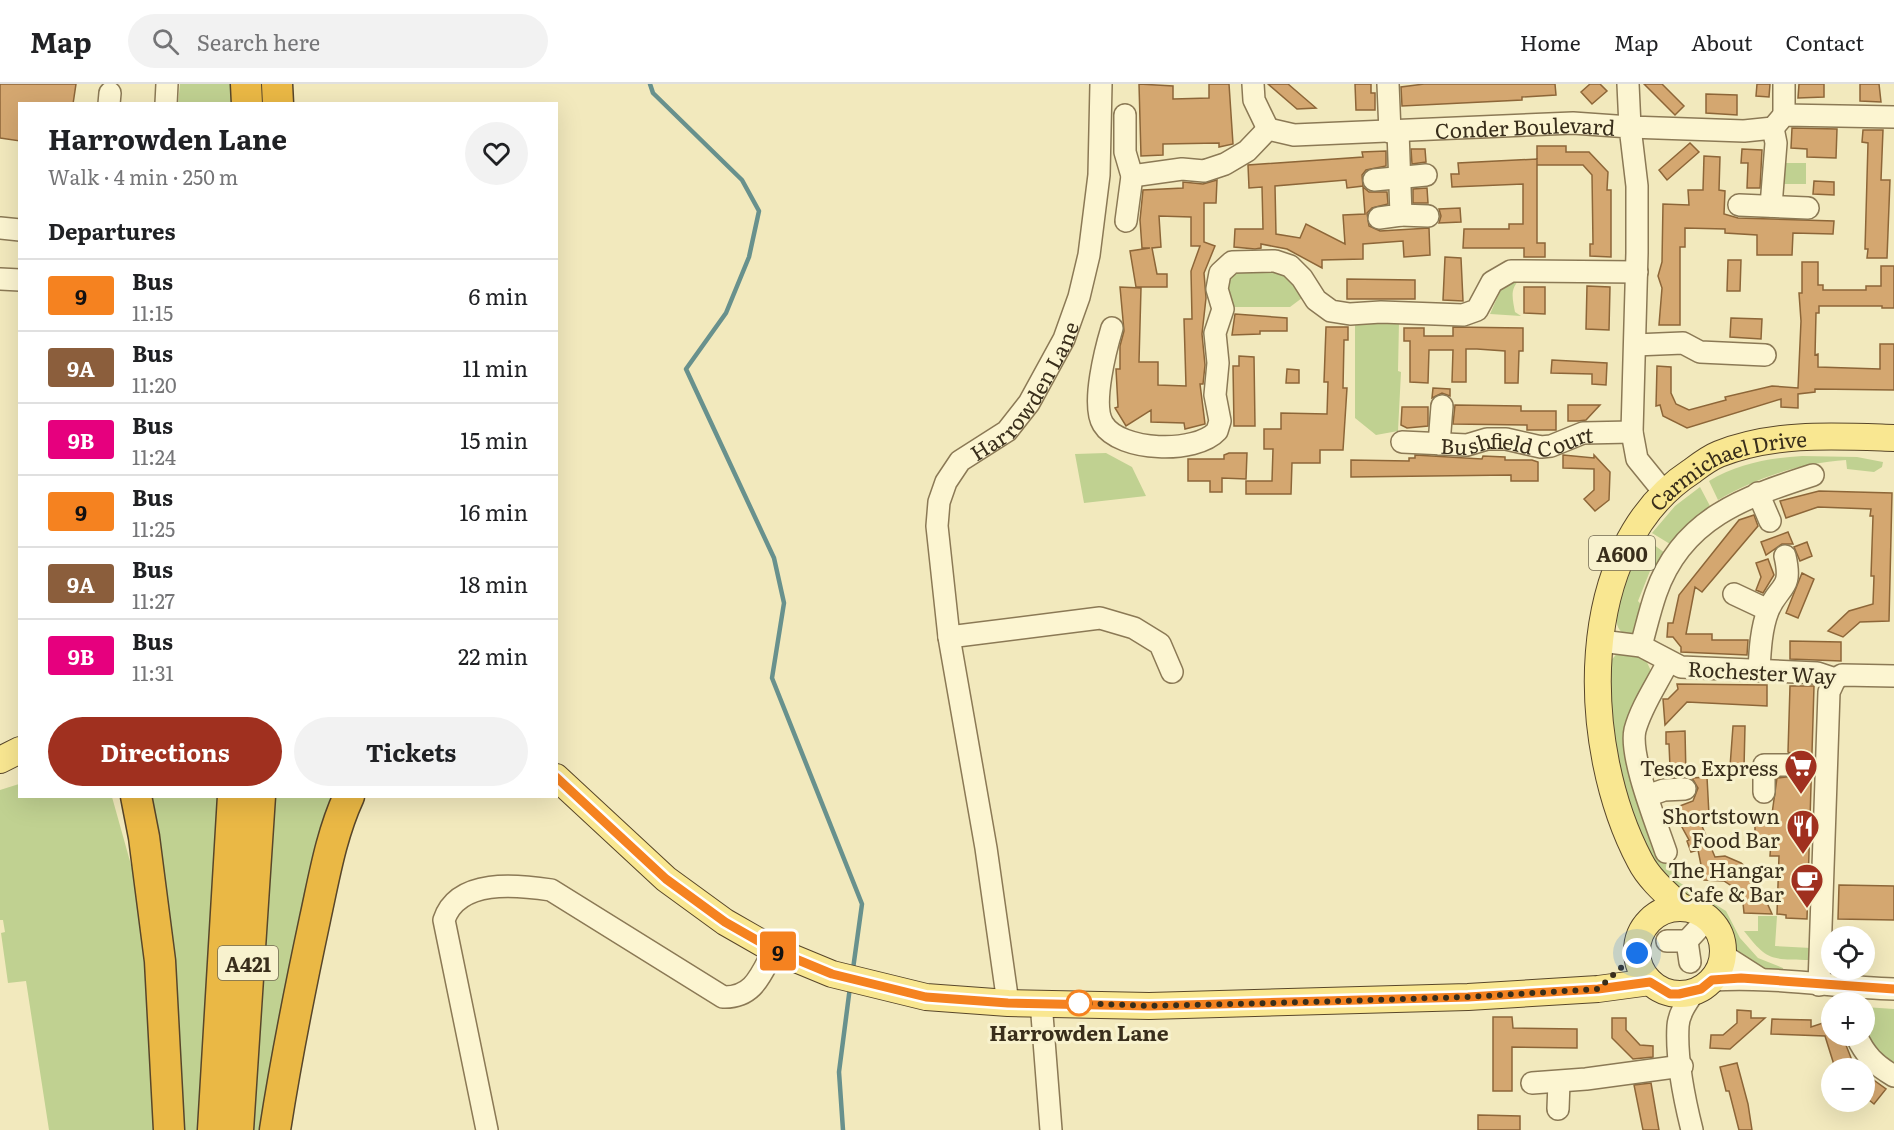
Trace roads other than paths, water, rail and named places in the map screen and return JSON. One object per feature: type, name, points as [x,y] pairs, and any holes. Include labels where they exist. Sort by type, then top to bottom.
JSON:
[{"type":"highway","points":[[246,84],[247,102]]},
{"type":"highway","points":[[277,84],[278,102]]},
{"type":"highway","points":[[135,798],[144,837],[160,961],[169,1130]]},
{"type":"highway","name":"A421","points":[[213,1130],[233,798]]},
{"type":"highway","name":"A421","points":[[238,1130],[260,798]]},
{"type":"highway","name":"A421","points":[[275,1130],[301,987],[326,869],[341,813],[348,798]]},
{"type":"highway","name":"A421","points":[[326,869],[364,798]]},
{"type":"main road","name":"Carmichael Drive","points":[[1647,924],[1640,863],[1620,816],[1607,772],[1599,701],[1601,641],[1607,598],[1619,558],[1643,515],[1663,491],[1718,454],[1767,441],[1804,436],[1894,438]]},
{"type":"main road","points":[[558,779],[666,879],[696,903],[774,950],[832,974],[926,997],[1008,1003],[1149,1006],[1468,997],[1598,989],[1650,982]]},
{"type":"main road","name":"Carmichael Drive","points":[[1640,863],[1682,908]]},
{"type":"main road","points":[[1682,908],[1695,911],[1708,918],[1717,929],[1722,941],[1723,955],[1719,969],[1703,986],[1670,994],[1650,982],[1641,969],[1637,953],[1647,924],[1657,915],[1682,908]]},
{"type":"main road","points":[[1598,989],[1637,953]]},
{"type":"street","points":[[166,102],[167,84]]},
{"type":"street","name":"Harrowden Lane","points":[[1008,1003],[986,848],[949,637],[937,526],[939,502],[946,482],[960,461],[1007,430],[1029,403],[1064,339],[1079,297],[1089,255],[1099,176],[1101,84]]},
{"type":"street","points":[[1132,176],[1182,169],[1204,171],[1225,164],[1247,152],[1268,129],[1254,99],[1253,84]]},
{"type":"street","points":[[1388,84],[1400,177],[1401,215]]},
{"type":"street","points":[[1628,84],[1630,127],[1744,131],[1778,121],[1894,117]]},
{"type":"street","points":[[1771,206],[1778,121],[1784,84]]},
{"type":"street","points":[[1125,115],[1125,152],[1132,176],[1126,221]]},
{"type":"street","name":"Conder Boulevard","points":[[1268,129],[1294,135],[1574,123],[1630,127],[1636,186],[1637,272],[1632,432],[1637,459],[1663,491]]},
{"type":"street","points":[[1374,180],[1426,175]]},
{"type":"street","points":[[1739,205],[1808,208]]},
{"type":"street","points":[[1379,218],[1401,215],[1428,216]]},
{"type":"street","points":[[0,228],[18,230]]},
{"type":"street","points":[[1112,328],[1096,358],[1101,423],[1115,437],[1149,448],[1200,442],[1217,431],[1220,421],[1215,395],[1218,363],[1215,333],[1223,309],[1217,289],[1220,273],[1232,262],[1275,261],[1290,266],[1302,278],[1316,300],[1331,311],[1350,314],[1381,312],[1463,315],[1477,310],[1492,282],[1511,271],[1637,272]]},
{"type":"street","points":[[0,279],[18,280]]},
{"type":"street","points":[[1635,345],[1683,344],[1700,352],[1766,355]]},
{"type":"street","points":[[1439,444],[1442,406]]},
{"type":"street","name":"Bushfield Court","points":[[1402,442],[1467,445],[1487,439],[1506,438],[1541,447],[1551,446],[1583,433],[1632,432]]},
{"type":"street","points":[[1641,646],[1656,592],[1676,553],[1692,534],[1720,512],[1758,493],[1814,475]]},
{"type":"street","points":[[1758,493],[1770,521]]},
{"type":"street","points":[[1759,670],[1760,647],[1768,610],[1785,588],[1789,574],[1785,556]]},
{"type":"street","points":[[1734,594],[1768,610]]},
{"type":"street","points":[[949,637],[1100,618],[1134,628],[1160,644],[1172,672]]},
{"type":"street","name":"Rochester Way","points":[[1601,641],[1641,646],[1681,667],[1817,673],[1835,679],[1842,675],[1894,676]]},
{"type":"street","points":[[1666,852],[1647,796],[1634,742],[1668,662]]},
{"type":"street","points":[[1819,985],[1820,767],[1829,692],[1835,679]]},
{"type":"street","points":[[1764,792],[1764,765],[1788,765]]},
{"type":"street","points":[[1647,796],[1664,790],[1685,789]]},
{"type":"street","points":[[487,1130],[444,920],[448,908],[470,894],[478,889],[520,885],[551,890],[723,997],[735,997],[754,987],[774,950]]},
{"type":"street","points":[[1681,948],[1708,918]]},
{"type":"street","points":[[1723,955],[1759,978]]},
{"type":"street","points":[[1692,1130],[1678,1024],[1685,1004],[1703,986],[1759,978],[1819,985],[1841,992]]},
{"type":"street","points":[[1872,992],[1894,989]]},
{"type":"street","points":[[1041,1002],[1051,1130]]},
{"type":"street","points":[[1861,1046],[1877,1065],[1894,1076]]},
{"type":"street","points":[[1532,1083],[1559,1082],[1682,1066]]},
{"type":"street","points":[[1558,1109],[1559,1082]]},
{"type":"waterway","points":[[650,84],[653,93],[742,180],[759,211],[749,257],[726,313],[686,369],[774,558],[784,603],[772,678],[862,904],[853,969]]},
{"type":"waterway","points":[[843,1130],[839,1072],[850,987]]},
{"type":"tunnel","points":[[1788,765],[1812,766]]},
{"type":"place","name":"Tesco Express","points":[[1801,795]]},
{"type":"place","name":"Shortstown Food Bar","points":[[1803,855]]},
{"type":"place","name":"The Hangar Cafe & Bar","points":[[1807,909]]},
{"type":"place","name":"Harrowden Lane","points":[[1079,1003]]}]
